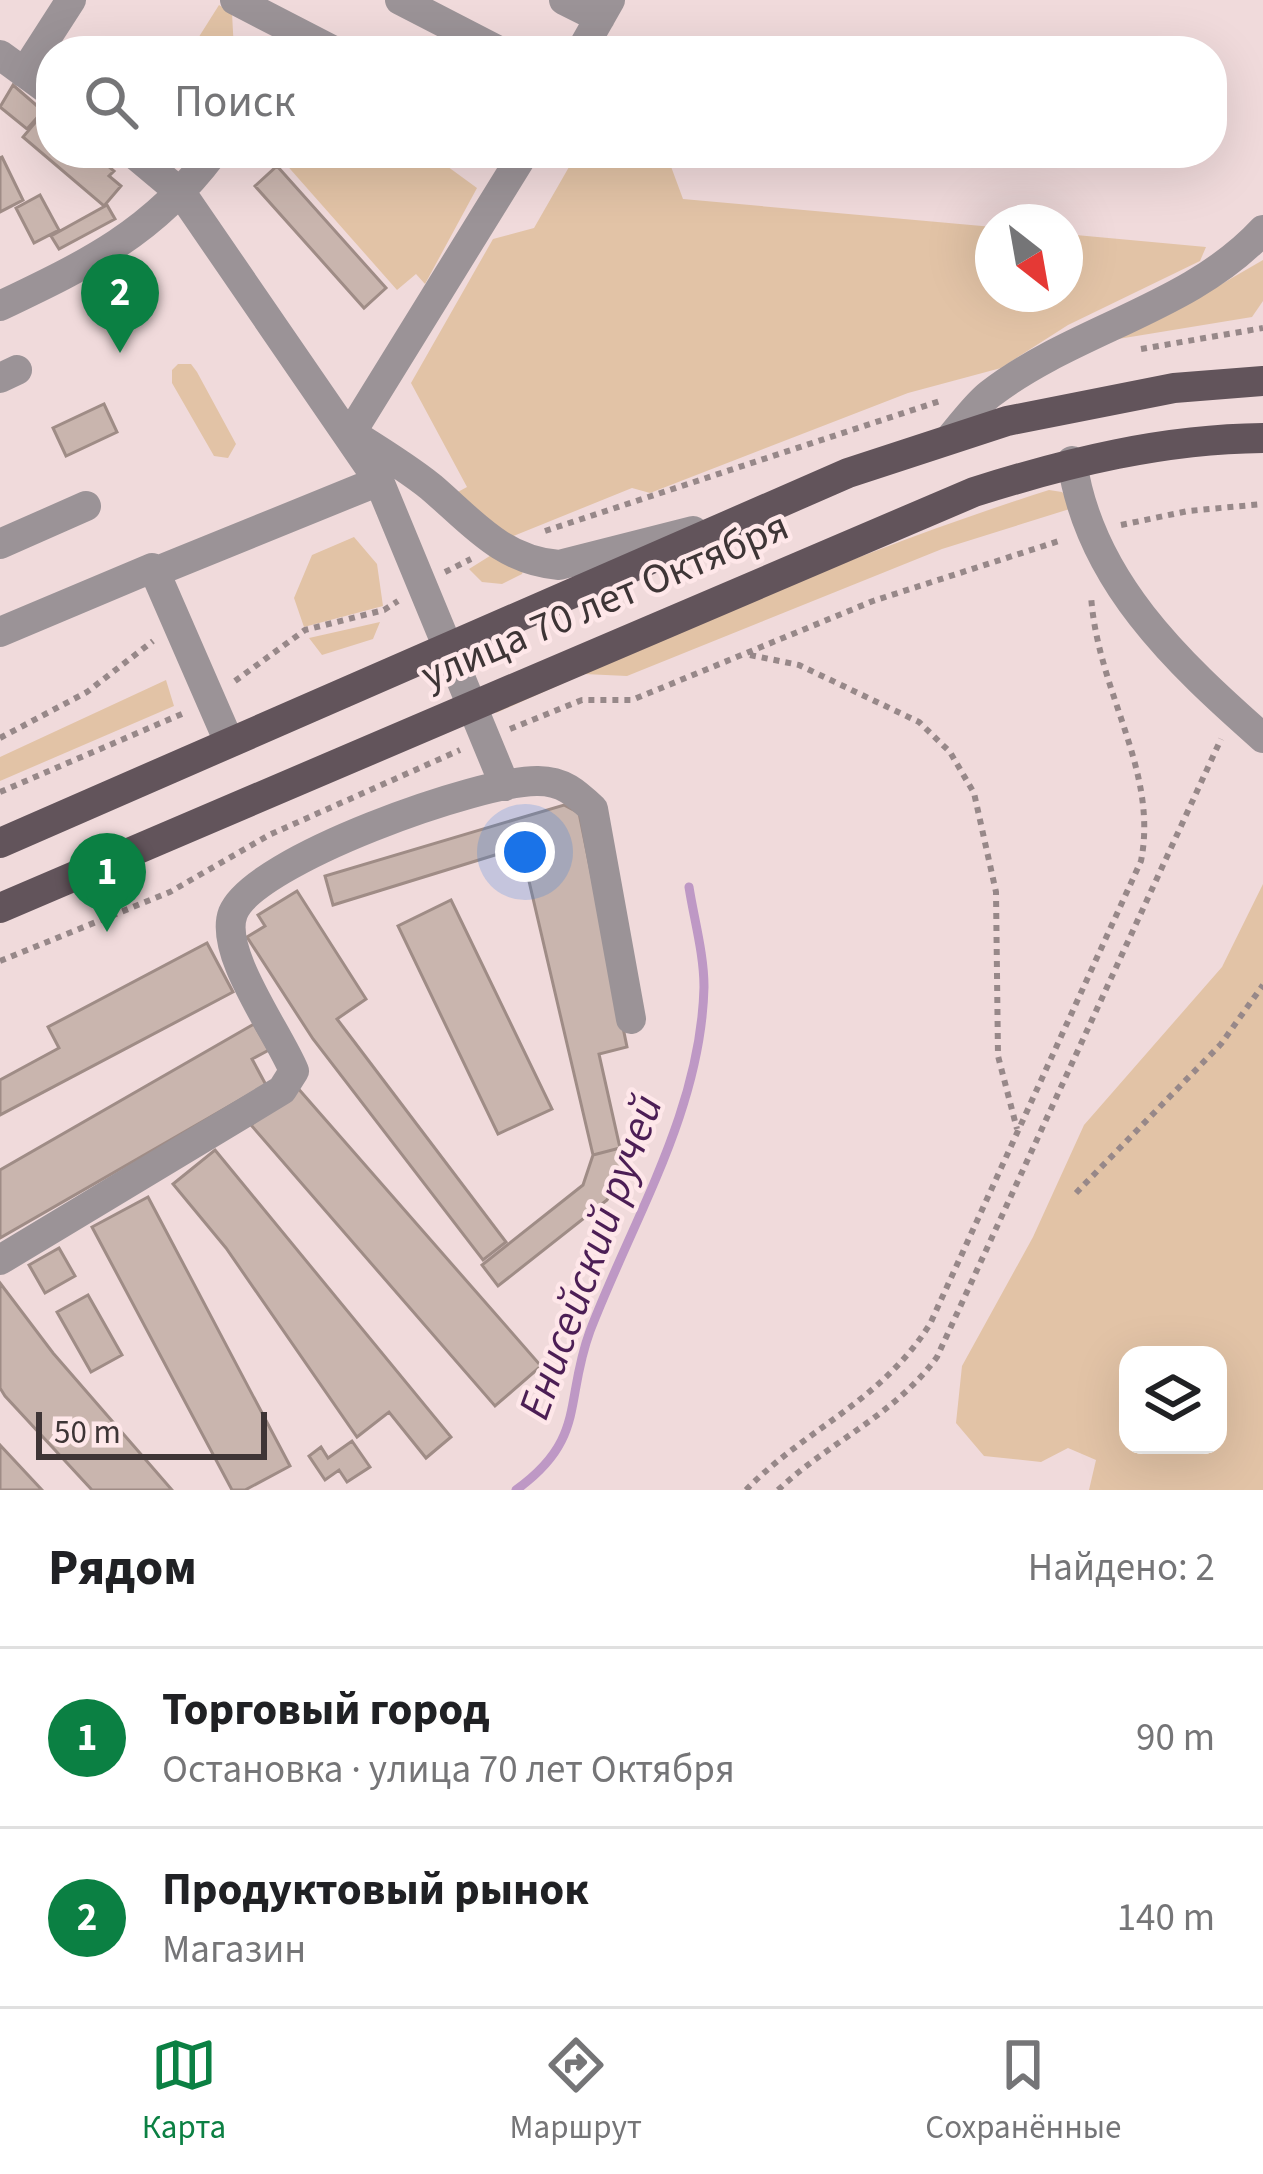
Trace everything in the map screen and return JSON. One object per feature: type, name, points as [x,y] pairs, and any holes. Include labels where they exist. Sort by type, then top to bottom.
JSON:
[{"type":"main road","name":"улица 70 лет Октября","points":[[0,843],[453,649],[734,520],[952,436],[1153,392],[1263,382]]},
{"type":"main road","name":"улица 70 лет Октября","points":[[0,908],[886,526],[1072,461],[1182,442],[1263,438]]},
{"type":"street","points":[[38,36],[71,0]]},
{"type":"street","points":[[235,0],[286,36]]},
{"type":"street","points":[[400,0],[470,36]]},
{"type":"street","points":[[564,0],[605,9],[590,36]]},
{"type":"street","points":[[12,64],[36,38]]},
{"type":"street","points":[[151,168],[182,194],[351,433],[379,481],[453,649],[505,786]]},
{"type":"street","points":[[0,306],[115,250],[182,194],[202,168]]},
{"type":"street","points":[[351,433],[515,168]]},
{"type":"street","points":[[952,436],[989,394],[1196,284],[1238,257],[1263,230]]},
{"type":"street","points":[[351,433],[430,487],[482,536],[536,563],[559,565],[734,520]]},
{"type":"street","points":[[1072,461],[1093,540],[1146,622],[1263,738]]},
{"type":"street","points":[[229,742],[154,572],[379,481]]},
{"type":"street","points":[[0,544],[86,506]]},
{"type":"street","points":[[0,632],[152,568]]},
{"type":"street","points":[[0,1260],[282,1090],[294,1072],[230,941],[232,915],[246,891],[388,820],[505,786],[538,781],[569,786],[593,809],[631,1019]]},
{"type":"path","points":[[0,962],[170,892],[269,835],[582,700],[632,700],[873,601],[1188,511],[1263,503]]},
{"type":"path","points":[[746,1490],[869,1396],[910,1355],[959,1262],[1141,861],[1148,827],[1141,776],[1102,673],[1093,630],[1093,540]]},
{"type":"path","points":[[0,739],[87,692],[139,655],[175,619]]},
{"type":"path","points":[[747,654],[799,665],[920,722],[950,752],[974,793],[996,892],[998,1056],[1017,1129]]},
{"type":"path","points":[[778,1490],[812,1458],[888,1412],[937,1357],[1197,781],[1236,713]]},
{"type":"path","points":[[1076,1193],[1220,1044],[1263,985]]},
{"type":"shaded area","points":[[219,5],[232,13],[233,36],[199,36]]},
{"type":"shaded area","points":[[289,168],[450,168],[477,188],[425,284],[416,274],[397,290]]},
{"type":"shaded area","points":[[568,168],[672,168],[683,199],[975,225],[975,312],[1083,312],[1083,236],[1206,247],[1200,261],[1068,325],[1001,368],[908,393],[650,493],[632,488],[511,537],[456,493],[467,487],[411,383],[493,239],[534,228]]},
{"type":"shaded area","points":[[1263,260],[1263,301],[1252,317],[1112,340],[1168,315]]},
{"type":"shaded area","points":[[178,364],[191,364],[197,372],[236,444],[228,458],[214,456],[172,383],[172,370]]},
{"type":"shaded area","points":[[1049,490],[1062,492],[1076,507],[942,549],[627,676],[584,674],[496,713],[498,708],[771,592]]},
{"type":"shaded area","points":[[354,537],[377,564],[383,606],[304,627],[294,598],[312,555]]},
{"type":"shaded area","points":[[493,554],[522,574],[502,584],[482,582],[469,569]]},
{"type":"shaded area","points":[[380,622],[373,639],[322,655],[309,638]]},
{"type":"shaded area","points":[[166,680],[174,706],[0,781],[0,757]]},
{"type":"shaded area","points":[[1263,884],[1263,1490],[1089,1490],[1096,1460],[1068,1448],[1041,1462],[984,1456],[956,1423],[962,1366],[1033,1237],[1084,1125],[1222,967]]},
{"type":"building","points":[[13,85],[36,105],[36,119],[27,129],[0,107]]},
{"type":"building","points":[[36,122],[36,148],[23,137]]},
{"type":"building","points":[[0,158],[23,200],[0,212]]},
{"type":"building","points":[[59,168],[110,168],[114,171],[109,176],[121,186],[104,206]]},
{"type":"building","points":[[279,168],[386,288],[364,308],[255,186]]},
{"type":"building","points":[[40,195],[59,230],[34,243],[16,208]]},
{"type":"building","points":[[107,205],[115,219],[59,249],[51,236]]},
{"type":"building","points":[[104,404],[117,432],[66,456],[53,428]]},
{"type":"building","points":[[564,805],[579,813],[627,1047],[599,1054],[620,1148],[593,1155],[521,847],[333,905],[325,876]]},
{"type":"building","points":[[297,891],[366,999],[337,1019],[506,1242],[483,1260],[313,1039],[247,937],[265,926],[258,915]]},
{"type":"building","points":[[451,900],[552,1109],[498,1134],[398,926]]},
{"type":"building","points":[[207,943],[233,992],[0,1115],[0,1080],[59,1048],[48,1027]]},
{"type":"building","points":[[254,1024],[269,1050],[252,1059],[266,1085],[0,1238],[0,1170]]},
{"type":"building","points":[[296,1086],[541,1366],[495,1406],[251,1125]]},
{"type":"building","points":[[620,1148],[622,1169],[607,1200],[498,1286],[482,1265],[583,1185],[593,1155]]},
{"type":"building","points":[[215,1150],[451,1437],[426,1458],[389,1412],[357,1437],[226,1248],[173,1184]]},
{"type":"building","points":[[148,1197],[290,1466],[245,1490],[232,1490],[92,1227]]},
{"type":"building","points":[[59,1248],[75,1276],[45,1293],[29,1265]]},
{"type":"building","points":[[0,1283],[53,1353],[172,1490],[92,1490],[5,1396],[0,1388]]},
{"type":"building","points":[[88,1295],[122,1355],[91,1372],[57,1312]]},
{"type":"building","points":[[352,1441],[370,1467],[347,1482],[339,1470],[325,1480],[309,1456],[321,1447],[328,1458]]},
{"type":"building","points":[[0,1445],[42,1490],[0,1490]]},
{"type":"waterway","name":"Енисейский ручей","points":[[516,1490],[538,1471],[564,1436],[590,1331],[662,1164],[691,1077],[704,987],[689,887]]},
{"type":"place","name":"Продуктовый рынок","points":[[120,353]]},
{"type":"place","name":"Торговый город","points":[[107,932]]}]
